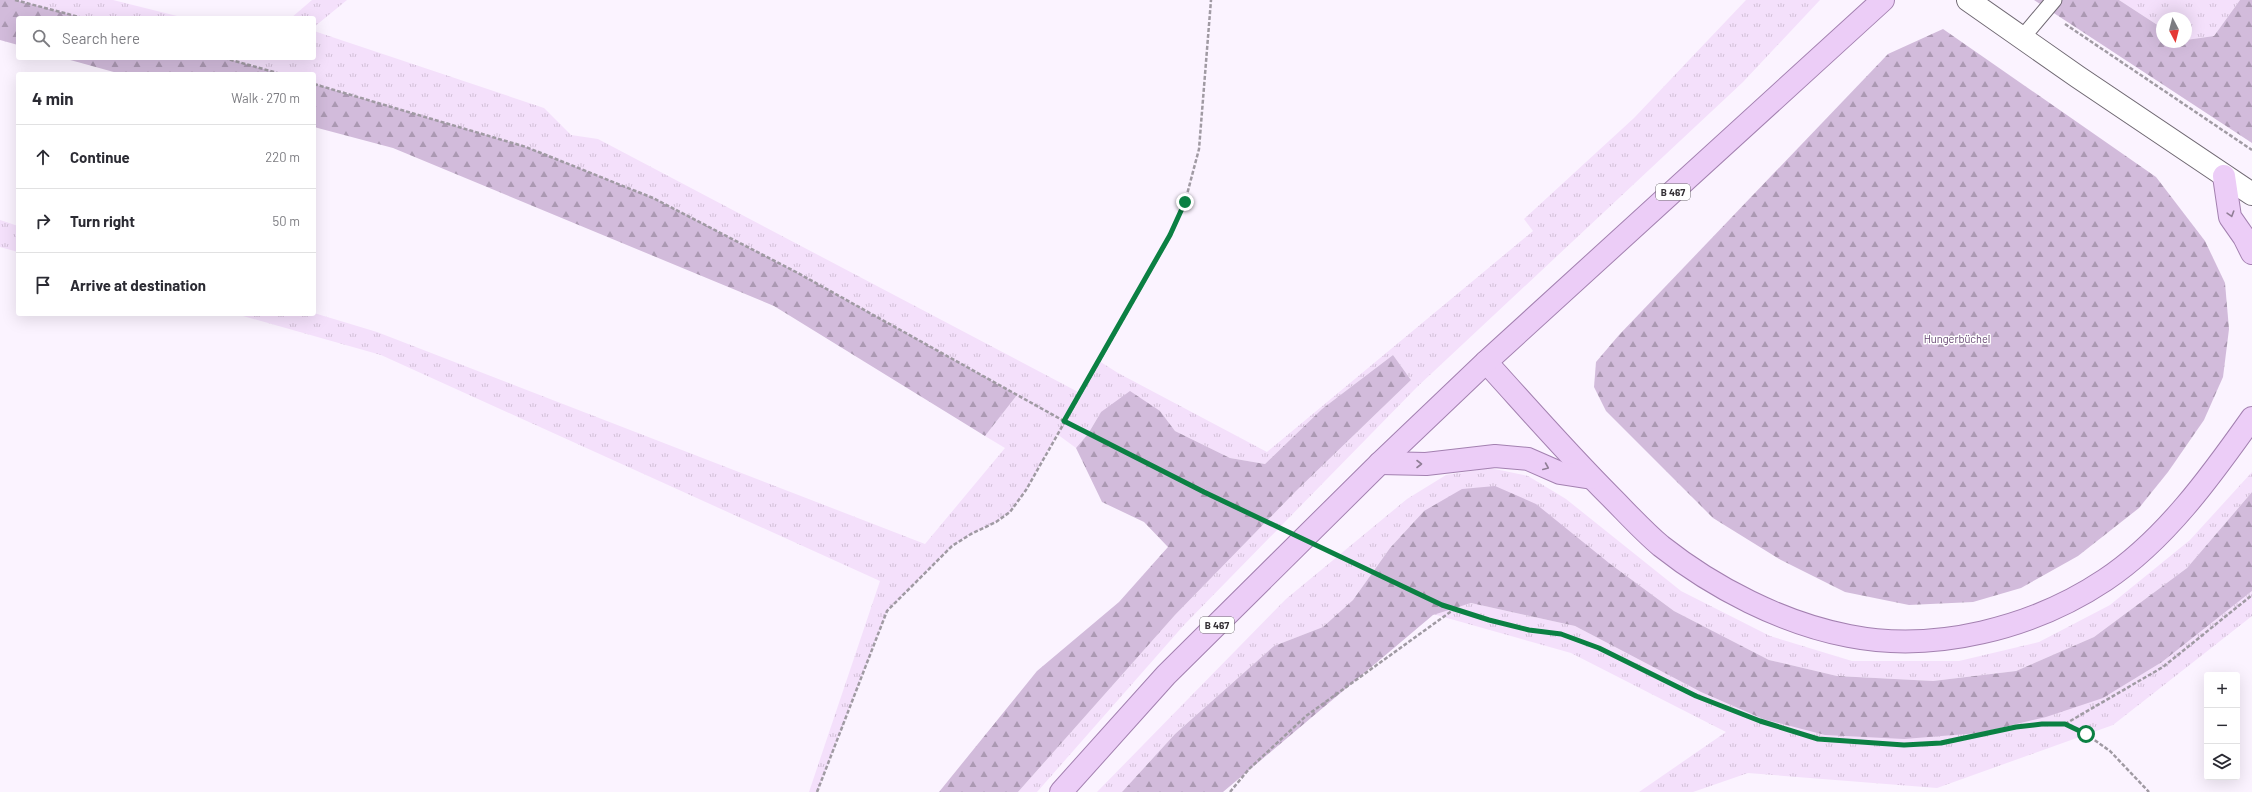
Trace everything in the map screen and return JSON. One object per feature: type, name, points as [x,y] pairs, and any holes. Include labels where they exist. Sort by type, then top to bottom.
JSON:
[{"type":"main road","name":"B 467","points":[[1061,792],[1166,675],[1380,463],[1486,362],[1883,0]]},
{"type":"main road","points":[[1968,0],[2252,194]]},
{"type":"main road","points":[[2224,176],[2230,217],[2244,237],[2252,253]]},
{"type":"main road","points":[[1486,362],[1592,478],[1660,545],[1703,576],[1773,613],[1814,627],[1850,636],[1893,640],[1936,639],[1966,636],[2039,615],[2106,579],[2142,549],[2183,509],[2220,463],[2252,418]]},
{"type":"main road","points":[[1380,463],[1426,464],[1495,456],[1528,459],[1560,473],[1592,478]]},
{"type":"lane","points":[[2022,38],[2050,6]]},
{"type":"path","points":[[15,0],[75,16]]},
{"type":"path","points":[[817,792],[887,611],[952,546],[971,534],[996,522],[1010,512],[1026,490],[1170,235],[1185,202],[1199,149],[1211,0]]},
{"type":"path","points":[[2050,6],[2252,150]]},
{"type":"path","points":[[231,60],[273,72]]},
{"type":"path","points":[[316,85],[526,147],[654,198],[796,272],[1064,421],[1204,492],[1454,610],[1529,630],[1561,634],[1599,648],[1703,699],[1760,721],[1818,739],[1904,745],[1941,743],[2016,727],[2042,724],[2065,724],[2086,734],[2110,751],[2149,792]]},
{"type":"path","points":[[2065,724],[2163,667],[2252,596]]},
{"type":"path","points":[[1230,792],[1249,769],[1306,716],[1454,610]]},
{"type":"green space","points":[[0,0],[15,0],[75,16],[16,16],[16,44],[0,40]]},
{"type":"green space","points":[[15,0],[113,0],[177,16],[75,16]]},
{"type":"green space","points":[[312,0],[347,0],[316,25],[316,16],[293,16]]},
{"type":"green space","points":[[1746,0],[1820,0],[1743,82],[1417,387],[1184,625],[1037,792],[1018,792],[1175,615],[1296,491],[1411,380],[1393,355],[1322,409],[1265,464],[1230,458],[1175,431],[1160,411],[1101,412],[1088,434],[1076,448],[1057,434],[1026,490],[1010,512],[996,522],[971,534],[952,546],[887,611],[817,792],[809,792],[880,581],[381,355],[243,316],[316,316],[316,314],[377,332],[925,544],[1005,448],[985,436],[1017,395],[796,272],[653,198],[350,94],[316,85],[316,72],[274,72],[231,60],[316,60],[316,32],[544,108],[571,135],[598,139],[1080,393],[1099,361],[1118,373],[1267,452],[1533,231],[1524,219],[1634,118]]},
{"type":"green space","points":[[2034,0],[2119,0],[2156,24],[2156,48],[2192,48],[2192,39],[2214,36],[2240,0],[2252,0],[2252,143]]},
{"type":"green space","points":[[2119,0],[2240,0],[2214,36],[2192,39],[2192,12],[2156,12],[2156,24]]},
{"type":"green space","name":"Hungerbüchel","points":[[1943,29],[2156,177],[2205,241],[2225,283],[2229,329],[2223,377],[2204,420],[2168,472],[2139,508],[2078,556],[2021,588],[1973,602],[1909,605],[1845,592],[1781,560],[1713,518],[1606,411],[1594,387],[1596,362],[1619,335],[1888,54]]},
{"type":"green space","points":[[70,60],[231,60],[274,72],[114,72]]},
{"type":"green space","points":[[316,85],[526,147],[653,198],[796,272],[1017,395],[985,436],[774,306],[393,148],[316,128]]},
{"type":"green space","points":[[0,220],[16,225],[16,251],[0,247]]},
{"type":"green space","points":[[1393,355],[1411,380],[1296,491],[1175,615],[1018,792],[939,792],[1037,671],[1119,602],[1168,547],[1144,522],[1102,502],[1076,448],[1088,434],[1101,412],[1130,391],[1160,411],[1175,431],[1230,458],[1265,464],[1322,409]]},
{"type":"green space","points":[[1490,468],[1528,476],[1566,499],[1681,591],[1770,636],[1852,661],[1959,661],[2039,642],[2110,605],[2190,540],[2252,472],[2252,492],[2187,568],[2094,637],[2016,671],[1933,681],[1837,676],[1769,660],[1674,611],[1609,563],[1424,511],[1390,548],[1353,600],[1323,627],[1274,646],[1175,734],[1122,792],[1097,792],[1286,599],[1407,499],[1446,475]]},
{"type":"green space","points":[[1495,486],[1536,504],[1609,563],[1674,611],[1769,660],[1837,676],[1933,681],[2016,671],[2094,637],[2187,568],[2252,492],[2252,591],[2162,662],[2103,698],[2046,717],[1979,733],[1904,739],[1825,735],[1763,719],[1701,692],[1575,626],[1471,603],[1433,615],[1223,792],[1122,792],[1175,734],[1274,646],[1323,627],[1353,600],[1390,548],[1424,511],[1462,489]]},
{"type":"green space","points":[[2252,591],[2252,616],[2113,725],[1937,788],[1748,773],[1693,792],[1639,792],[1726,732],[1571,653],[1433,614],[1471,603],[1575,626],[1701,692],[1763,719],[2103,698],[2162,662]]},
{"type":"route","points":[[1185,202],[1170,235],[1064,421],[1204,492],[1442,605],[1454,610],[1529,630],[1561,634],[1599,648],[1696,696],[1760,721],[1818,739],[1904,745],[1941,743],[2016,727],[2058,723],[2065,724],[2086,734]]}]
